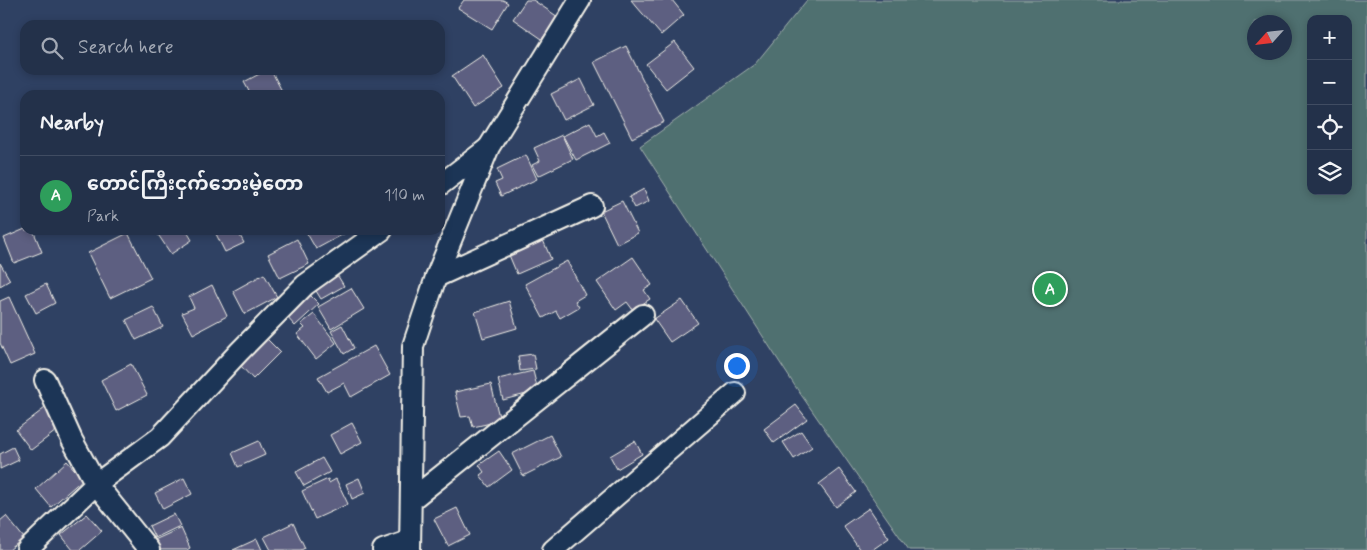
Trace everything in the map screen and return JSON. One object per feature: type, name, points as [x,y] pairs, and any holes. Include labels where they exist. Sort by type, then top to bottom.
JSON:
[{"type":"street","points":[[383,550],[410,545],[413,346],[436,277],[489,147],[580,0]]},
{"type":"street","points":[[445,181],[489,147]]},
{"type":"street","points":[[436,277],[592,206]]},
{"type":"street","points":[[27,550],[96,484],[160,437],[239,352],[305,285],[375,235]]},
{"type":"street","points":[[411,500],[643,315]]},
{"type":"street","points":[[45,380],[72,440],[96,484],[149,550]]},
{"type":"street","points":[[553,550],[735,393]]},
{"type":"green space","points":[[807,0],[1367,0],[1367,550],[909,550],[795,386],[640,146],[755,64]]},
{"type":"building","points":[[464,0],[503,0],[508,3],[492,29],[458,8]]},
{"type":"building","points":[[526,0],[533,0],[558,17],[542,39],[513,19]]},
{"type":"building","points":[[631,0],[672,0],[684,15],[661,35]]},
{"type":"building","points":[[675,42],[694,67],[666,89],[646,64]]},
{"type":"building","points":[[626,46],[664,122],[632,138],[594,62]]},
{"type":"building","points":[[483,55],[504,88],[473,108],[452,76]]},
{"type":"building","points":[[257,75],[274,75],[281,90],[248,90],[244,82]]},
{"type":"building","points":[[581,79],[594,105],[564,120],[551,94]]},
{"type":"building","points":[[590,122],[597,136],[604,132],[610,143],[576,160],[563,136]]},
{"type":"building","points":[[562,135],[573,159],[538,176],[532,165],[540,161],[534,148]]},
{"type":"building","points":[[526,155],[537,179],[501,196],[495,183],[502,180],[497,169]]},
{"type":"building","points":[[644,189],[649,201],[635,208],[629,197]]},
{"type":"building","points":[[622,201],[638,233],[617,244],[601,211]]},
{"type":"building","points":[[20,231],[20,235],[35,235],[42,252],[14,263],[4,238]]},
{"type":"building","points":[[124,235],[129,235],[151,278],[110,298],[88,253]]},
{"type":"building","points":[[158,235],[189,235],[192,240],[171,254]]},
{"type":"building","points":[[216,235],[240,235],[244,243],[225,252]]},
{"type":"building","points":[[308,235],[342,235],[316,249]]},
{"type":"building","points":[[297,239],[309,264],[280,278],[268,254]]},
{"type":"building","points":[[543,240],[551,259],[517,274],[509,255]]},
{"type":"building","points":[[633,257],[652,285],[644,290],[650,299],[633,310],[627,302],[616,310],[597,282]]},
{"type":"building","points":[[567,261],[585,295],[575,301],[579,307],[560,318],[556,311],[543,318],[525,284]]},
{"type":"building","points":[[0,263],[10,280],[0,286]]},
{"type":"building","points":[[336,273],[344,286],[321,299],[313,286]]},
{"type":"building","points":[[264,274],[277,297],[245,314],[233,291]]},
{"type":"building","points":[[46,284],[55,303],[36,313],[26,294]]},
{"type":"building","points":[[212,285],[227,316],[193,334],[182,313],[194,308],[189,297]]},
{"type":"building","points":[[351,288],[364,309],[331,329],[318,307]]},
{"type":"building","points":[[309,294],[319,304],[295,326],[286,316]]},
{"type":"building","points":[[9,297],[35,354],[10,365],[0,343],[0,301]]},
{"type":"building","points":[[682,300],[698,323],[670,342],[654,319]]},
{"type":"building","points":[[509,301],[517,328],[483,338],[475,312]]},
{"type":"building","points":[[153,307],[163,327],[136,340],[126,320]]},
{"type":"building","points":[[314,314],[336,343],[316,359],[297,334],[305,328],[301,324]]},
{"type":"building","points":[[342,325],[354,348],[344,354],[331,331]]},
{"type":"building","points":[[267,339],[280,352],[253,379],[240,365]]},
{"type":"building","points":[[374,346],[390,375],[351,397],[344,383],[327,392],[318,377]]},
{"type":"building","points":[[533,354],[536,369],[520,371],[518,356]]},
{"type":"building","points":[[131,364],[147,395],[116,411],[101,380]]},
{"type":"building","points":[[533,371],[538,391],[503,400],[498,379]]},
{"type":"building","points":[[491,384],[500,421],[473,427],[470,416],[461,417],[455,392]]},
{"type":"building","points":[[796,405],[807,419],[774,443],[764,429]]},
{"type":"building","points":[[45,408],[60,428],[31,450],[16,430]]},
{"type":"building","points":[[352,423],[362,442],[340,454],[330,435]]},
{"type":"building","points":[[801,431],[812,447],[794,459],[783,442]]},
{"type":"building","points":[[550,435],[561,457],[523,476],[512,454]]},
{"type":"building","points":[[259,441],[265,455],[238,467],[232,453]]},
{"type":"building","points":[[635,441],[642,454],[617,469],[610,456]]},
{"type":"building","points":[[13,447],[19,460],[0,469],[0,454]]},
{"type":"building","points":[[499,451],[512,470],[489,487],[480,475],[484,472],[479,465]]},
{"type":"building","points":[[322,458],[330,472],[304,486],[296,472]]},
{"type":"building","points":[[67,461],[83,479],[51,507],[36,489]]},
{"type":"building","points":[[839,469],[856,492],[836,507],[819,484]]},
{"type":"building","points":[[184,478],[192,494],[163,509],[155,493]]},
{"type":"building","points":[[359,478],[365,493],[352,499],[346,484]]},
{"type":"building","points":[[328,479],[329,483],[336,479],[348,504],[315,519],[302,491]]},
{"type":"building","points":[[457,508],[470,535],[448,546],[434,519]]},
{"type":"building","points":[[869,508],[889,538],[872,550],[860,550],[843,526]]},
{"type":"building","points":[[87,514],[102,531],[80,550],[73,550],[61,535]]},
{"type":"building","points":[[174,514],[180,526],[155,538],[149,526]]},
{"type":"building","points":[[6,516],[24,538],[9,550],[0,550],[0,521]]},
{"type":"building","points":[[293,523],[305,548],[301,550],[271,550],[264,537]]},
{"type":"building","points":[[181,528],[190,548],[187,550],[154,550],[150,542]]},
{"type":"building","points":[[257,539],[262,550],[233,550]]},
{"type":"place","name":"တောင်ကြီးငှက်ဘေးမဲ့တော","points":[[1050,289]]}]
